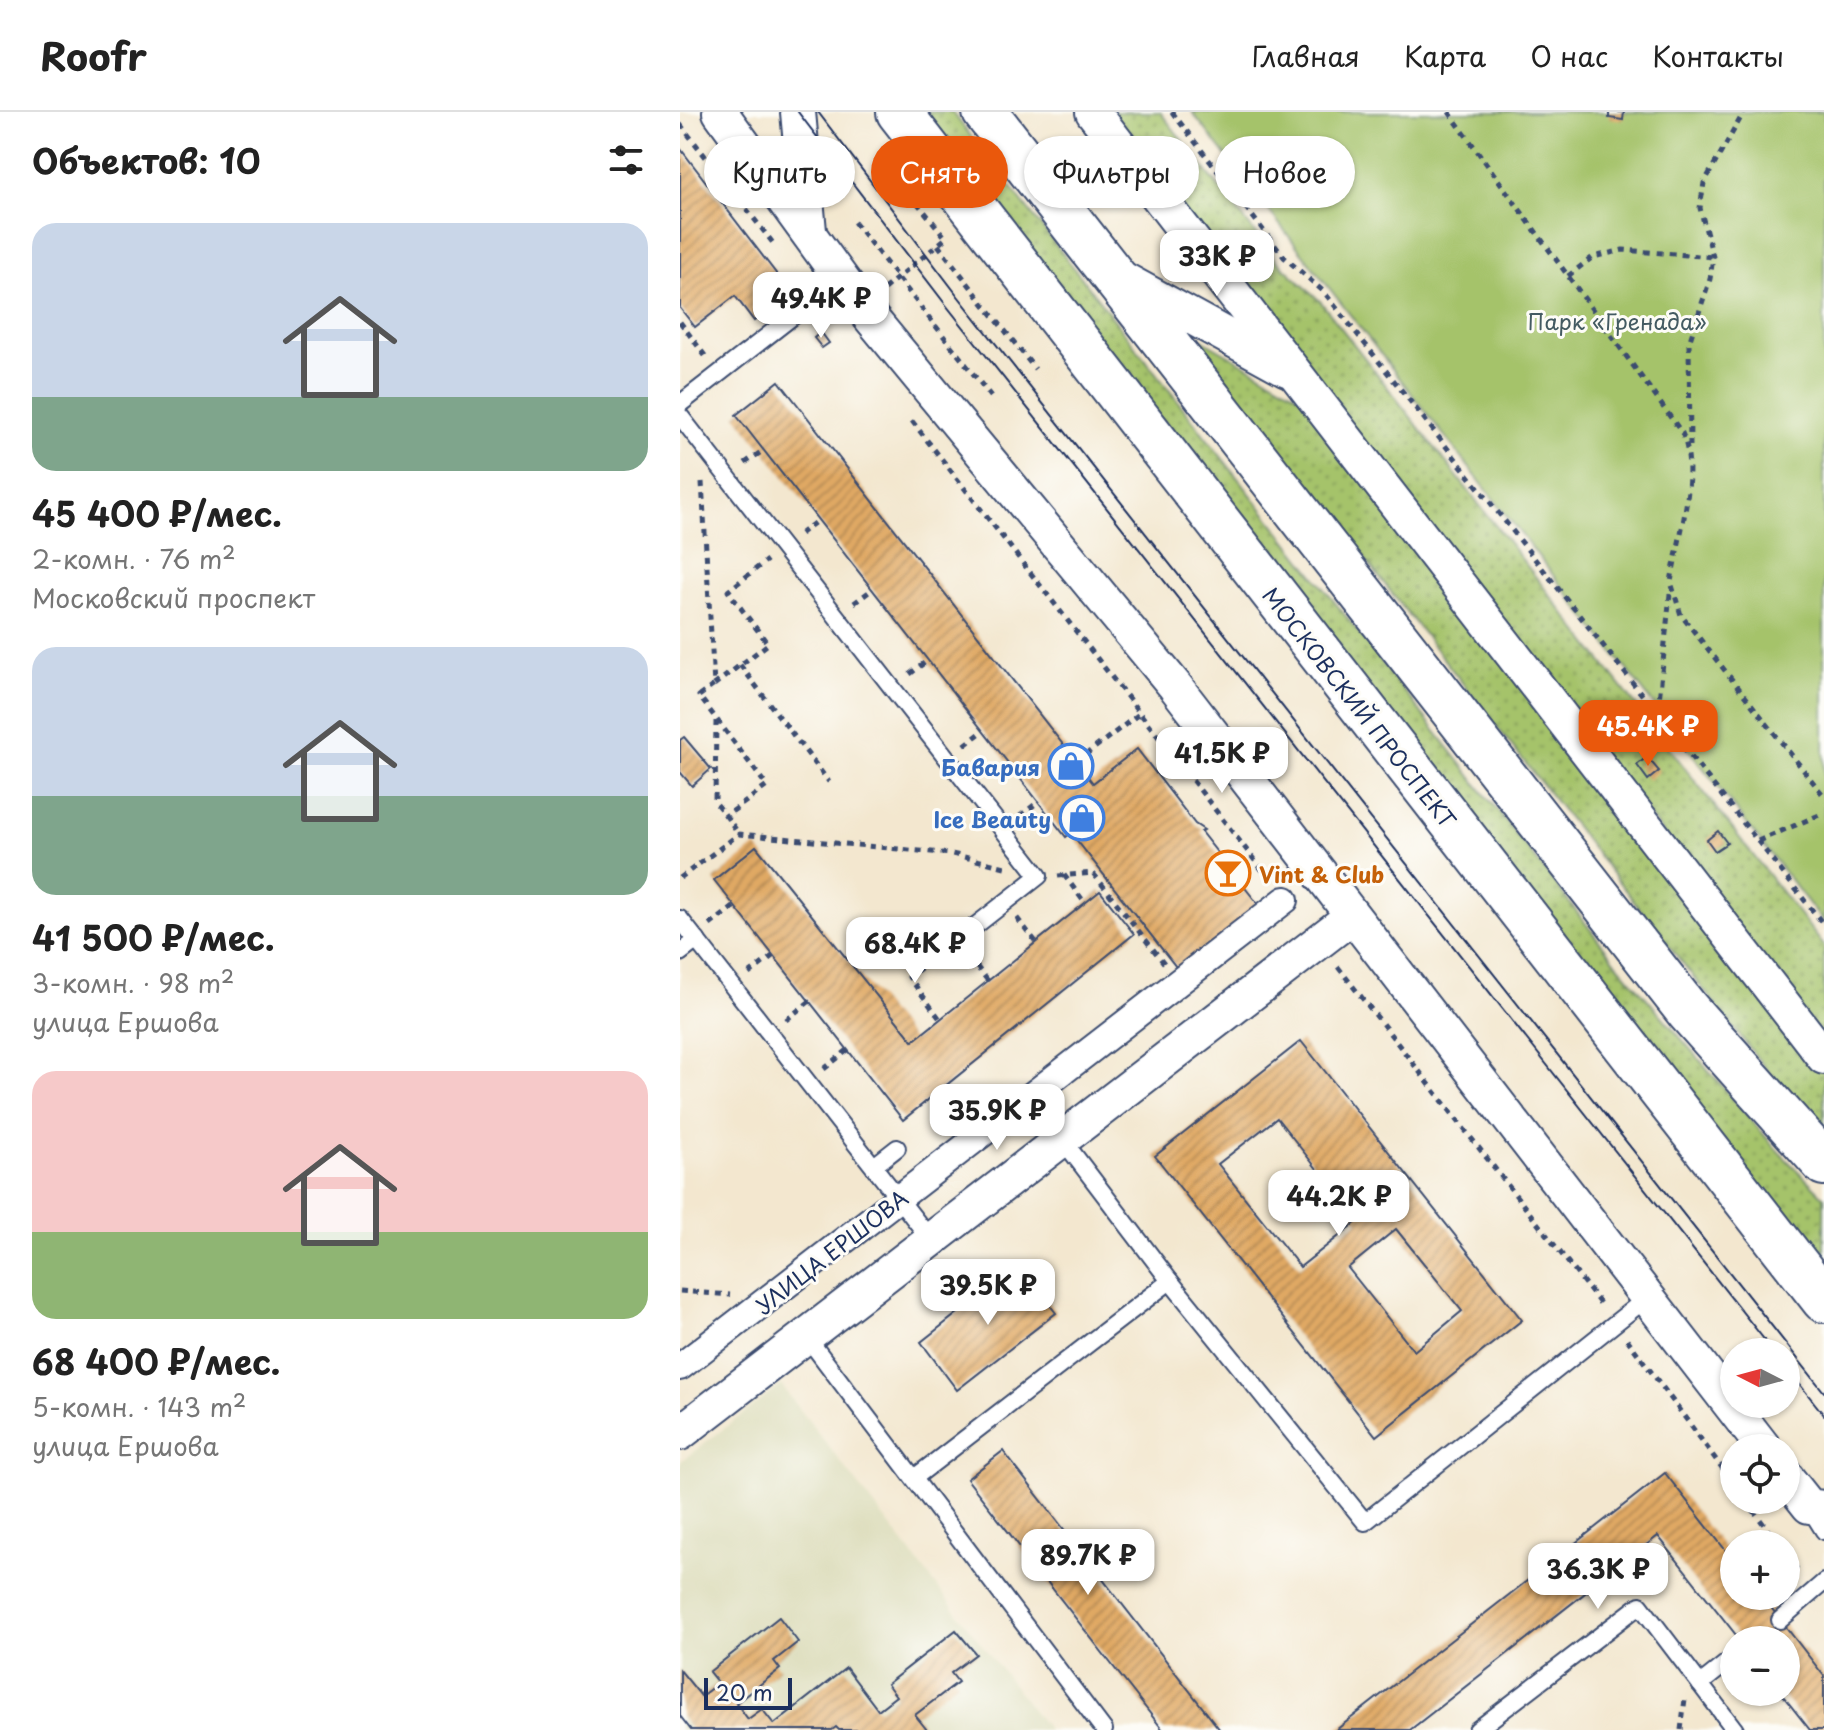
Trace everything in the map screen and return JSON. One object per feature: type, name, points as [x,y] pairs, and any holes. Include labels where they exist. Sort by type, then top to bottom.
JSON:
[{"type":"main road","name":"МОСКОВСКИЙ ПРОСПЕКТ","points":[[899,112],[1824,1300]]},
{"type":"main road","points":[[985,112],[1688,1011],[1824,1163]]},
{"type":"street","points":[[720,112],[861,306],[1175,686],[1753,1434]]},
{"type":"street","points":[[798,112],[809,231]]},
{"type":"street","points":[[1093,112],[1824,1057]]},
{"type":"street","points":[[1108,271],[1298,375]]},
{"type":"street","name":"УЛИЦА ЕРШОВА","points":[[680,1367],[1285,900]]},
{"type":"street","points":[[680,1433],[1351,917]]},
{"type":"street","points":[[1800,1493],[1819,1515]]},
{"type":"lane","points":[[680,404],[842,278]]},
{"type":"lane","points":[[680,416],[1039,876],[956,941]]},
{"type":"lane","points":[[680,919],[931,1240]]},
{"type":"lane","points":[[680,953],[697,940]]},
{"type":"lane","points":[[1062,1139],[1170,1281],[1365,1522],[1648,1297]]},
{"type":"lane","points":[[874,1166],[897,1148]]},
{"type":"lane","points":[[914,1478],[1170,1281]]},
{"type":"lane","points":[[806,1336],[1104,1730]]},
{"type":"lane","points":[[1780,1620],[1824,1582]]},
{"type":"lane","points":[[1477,1730],[1640,1605],[1735,1730]]},
{"type":"lane","points":[[1700,1684],[1720,1668]]},
{"type":"path","points":[[1172,112],[1284,257],[1324,292],[1824,925]]},
{"type":"path","points":[[1449,112],[1682,433],[1690,451]]},
{"type":"path","points":[[1663,720],[1659,701],[1671,582],[1690,451],[1689,343],[1710,279],[1713,257],[1700,208],[1704,183],[1744,112]]},
{"type":"path","points":[[680,124],[776,248]]},
{"type":"path","points":[[861,306],[946,238],[922,208]]},
{"type":"path","points":[[854,222],[993,399]]},
{"type":"path","points":[[938,245],[1035,369]]},
{"type":"path","points":[[1568,276],[1593,257],[1623,250],[1713,257]]},
{"type":"path","points":[[680,322],[719,373]]},
{"type":"path","points":[[904,412],[1285,900]]},
{"type":"path","points":[[700,441],[714,685]]},
{"type":"path","points":[[726,816],[767,786],[699,696],[768,644],[728,591],[783,547]]},
{"type":"path","points":[[1671,582],[1681,615],[1824,796]]},
{"type":"path","points":[[740,665],[829,782]]},
{"type":"path","points":[[1076,762],[1139,713]]},
{"type":"path","points":[[716,719],[715,802],[739,834]]},
{"type":"path","points":[[1758,841],[1824,813]]},
{"type":"path","points":[[680,878],[739,834],[952,854],[1039,876],[1093,873],[1180,982]]},
{"type":"path","points":[[1064,875],[1085,903]]},
{"type":"path","points":[[940,1019],[909,977],[956,941]]},
{"type":"path","points":[[1318,942],[1615,1323],[1720,1465]]},
{"type":"path","points":[[733,987],[774,955]]},
{"type":"path","points":[[769,1033],[810,1001]]},
{"type":"path","points":[[807,1082],[849,1049]]},
{"type":"shaded area","points":[[781,1385],[1048,1730],[680,1730],[680,1462]]},
{"type":"green space","points":[[919,112],[952,112],[971,136],[938,136]]},
{"type":"green space","points":[[1104,112],[1160,112],[1179,136],[1123,136]]},
{"type":"green space","name":"Парк «Гренада»","points":[[1192,112],[1824,112],[1824,923],[1267,208],[1355,208],[1355,136],[1215,136],[1215,141]]},
{"type":"green space","points":[[1199,162],[1215,182],[1215,208],[1235,208],[1277,261],[1320,301],[1824,946],[1824,1041],[1178,208],[1199,208]]},
{"type":"green space","points":[[1008,184],[1619,966],[1777,1150],[1824,1197],[1824,1274],[994,208],[1008,208]]},
{"type":"green space","points":[[1184,329],[1308,401],[1824,1071],[1824,1129],[1773,1078]]},
{"type":"building","points":[[1609,112],[1624,112],[1623,120],[1609,118]]},
{"type":"building","points":[[680,148],[704,179],[704,208],[726,208],[791,293],[754,321],[735,296],[695,327],[680,308]]},
{"type":"building","points":[[821,332],[829,343],[822,348],[814,338]]},
{"type":"building","points":[[779,381],[1093,783],[1137,749],[1195,824],[1204,830],[1201,832],[1261,908],[1180,972],[1071,833],[1066,837],[736,415]]},
{"type":"building","points":[[684,737],[711,769],[692,786],[680,772],[680,740]]},
{"type":"building","points":[[1647,757],[1659,771],[1648,780],[1637,765]]},
{"type":"building","points":[[1718,831],[1727,843],[1715,851],[1707,840]]},
{"type":"building","points":[[756,846],[913,1041],[1100,891],[1134,934],[903,1120],[714,880]]},
{"type":"building","points":[[1301,1041],[1522,1320],[1376,1436],[1155,1156]],"holes":[[[1277,1118],[1358,1221],[1300,1267],[1218,1164]],[[1396,1229],[1462,1311],[1414,1351],[1348,1268]]]},
{"type":"building","points":[[1019,1265],[1056,1313],[957,1390],[921,1342]]},
{"type":"building","points":[[1003,1451],[1220,1730],[1163,1730],[967,1479]]},
{"type":"building","points":[[1665,1473],[1720,1543],[1720,1610],[1773,1610],[1785,1626],[1729,1626],[1658,1536],[1410,1730],[1336,1730]]},
{"type":"building","points":[[779,1617],[798,1642],[774,1661],[780,1669],[736,1703],[748,1719],[762,1709],[774,1724],[846,1668],[878,1710],[896,1696],[887,1684],[956,1630],[976,1654],[951,1673],[958,1682],[915,1715],[927,1730],[839,1730],[836,1727],[832,1730],[691,1730],[680,1716],[680,1670],[701,1696],[718,1683],[709,1672]]},
{"type":"building","points":[[1800,1645],[1824,1676],[1824,1730],[1810,1730],[1791,1706],[1800,1706]]},
{"type":"tram line","points":[[798,112],[946,305],[1763,1338]]},
{"type":"tram line","points":[[818,112],[958,296],[1824,1392]]},
{"type":"tram line","points":[[1800,1385],[1824,1415]]},
{"type":"place","name":"Бавария","points":[[1071,766]]},
{"type":"place","name":"Ice Beauty","points":[[1082,818]]},
{"type":"place","name":"Vint & Club","points":[[1228,873]]}]
